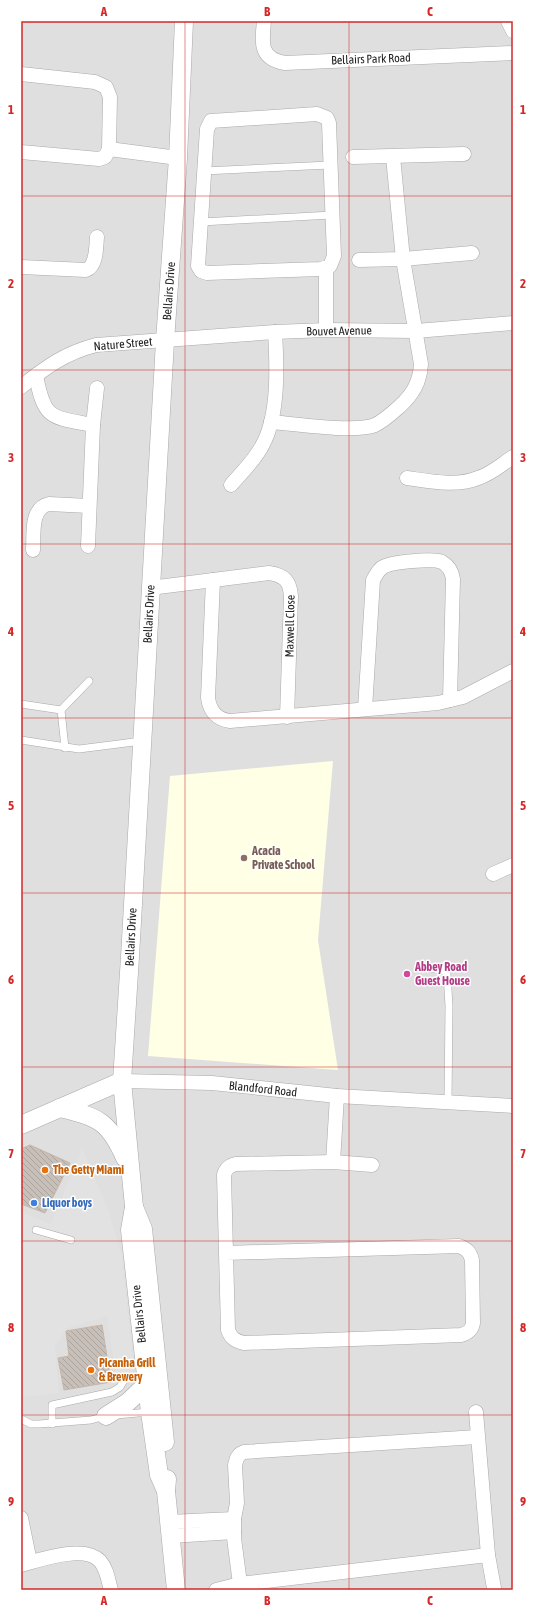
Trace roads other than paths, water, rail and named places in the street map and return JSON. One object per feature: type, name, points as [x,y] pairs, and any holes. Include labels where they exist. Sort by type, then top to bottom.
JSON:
[{"type":"street","name":"Bellairs Drive","points":[[157,1412],[146,1385],[130,1230],[134,1207],[122,1081],[150,588],[178,158],[184,21]]},
{"type":"street","name":"Bellairs Park Road","points":[[264,21],[262,39],[264,51],[273,59],[285,63],[513,53]]},
{"type":"street","points":[[508,21],[513,31]]},
{"type":"street","points":[[21,74],[95,82],[106,87],[110,98],[109,149],[105,157],[99,159],[21,152]]},
{"type":"street","points":[[317,114],[326,118],[329,123],[330,165],[334,256],[332,262],[326,268],[204,273],[199,269],[207,129],[211,121],[317,114]]},
{"type":"street","points":[[109,149],[178,158]]},
{"type":"street","points":[[353,157],[464,154]]},
{"type":"street","points":[[271,422],[353,428],[374,425],[385,420],[404,403],[418,384],[421,375],[421,364],[403,259],[393,156]]},
{"type":"street","points":[[21,268],[86,270],[92,266],[94,261],[97,237]]},
{"type":"street","points":[[358,260],[403,259],[472,253]]},
{"type":"street","points":[[326,268],[326,330]]},
{"type":"street","name":"Bouvet Avenue","points":[[165,341],[274,332],[326,330],[416,331],[513,323]]},
{"type":"street","points":[[231,485],[263,445],[271,422],[277,359],[274,332]]},
{"type":"street","name":"Nature Street","points":[[21,387],[60,359],[77,350],[96,345],[165,341]]},
{"type":"street","points":[[36,375],[41,401],[47,410],[55,417],[64,420],[93,425]]},
{"type":"street","points":[[88,546],[93,425],[97,388]]},
{"type":"street","points":[[407,478],[445,482],[473,480],[488,474],[513,457]]},
{"type":"street","points":[[33,550],[35,517],[43,505],[89,506]]},
{"type":"street","points":[[365,709],[373,580],[377,572],[382,567],[391,564],[433,560],[448,566],[451,571],[454,580],[450,700]]},
{"type":"street","name":"Maxwell Close","points":[[150,588],[269,572],[284,577],[289,582],[292,596],[287,717]]},
{"type":"street","points":[[213,580],[208,698],[209,706],[214,714],[221,720],[230,721],[287,717],[438,703],[475,691],[513,671]]},
{"type":"street","points":[[493,874],[513,865]]},
{"type":"street","name":"Blandford Road","points":[[21,1125],[122,1081],[212,1083],[337,1096],[513,1106]]},
{"type":"street","points":[[333,1162],[337,1096]]},
{"type":"street","points":[[60,1108],[84,1114],[104,1124],[117,1139],[131,1171]]},
{"type":"street","points":[[226,1253],[459,1246],[468,1250],[471,1254],[472,1260],[472,1326],[466,1333],[461,1335],[244,1343],[237,1342],[232,1339],[228,1330],[226,1253],[224,1175],[229,1165],[333,1162],[372,1165]]},
{"type":"street","name":"Bellairs Drive","points":[[134,1207],[143,1229],[157,1412],[168,1473],[166,1491],[176,1590]]},
{"type":"street","points":[[106,1416],[128,1402],[146,1385]]},
{"type":"street","points":[[476,1412],[488,1555],[494,1588]]},
{"type":"street","points":[[240,1584],[234,1526],[237,1503],[235,1465],[240,1454],[244,1452],[477,1437]]},
{"type":"street","points":[[21,1518],[25,1564],[71,1554],[84,1554],[92,1556],[99,1561],[107,1573],[111,1590]]},
{"type":"street","points":[[170,1529],[234,1526]]},
{"type":"street","points":[[216,1590],[240,1584],[488,1555]]},
{"type":"lane","points":[[204,171],[330,165]]},
{"type":"lane","points":[[201,222],[332,216]]},
{"type":"lane","points":[[61,710],[89,681]]},
{"type":"lane","points":[[21,704],[61,710]]},
{"type":"lane","points":[[61,710],[65,748]]},
{"type":"lane","points":[[21,740],[79,749],[142,741]]},
{"type":"lane","points":[[430,969],[440,967],[447,974],[449,1006],[448,1102]]},
{"type":"lane","points":[[36,1230],[72,1240]]},
{"type":"lane","points":[[52,1424],[52,1405],[112,1392],[120,1387],[123,1382]]},
{"type":"lane","points":[[21,1419],[31,1424],[52,1424],[91,1420],[106,1416],[157,1412]]},
{"type":"place","name":"Acacia Private School","points":[[244,858]]},
{"type":"place","name":"Abbey Road Guest House","points":[[407,974]]},
{"type":"place","name":"The Getty Miami","points":[[45,1170]]},
{"type":"place","name":"Liquor boys","points":[[34,1203]]},
{"type":"place","name":"Picanha Grill & Brewery","points":[[91,1370]]}]
